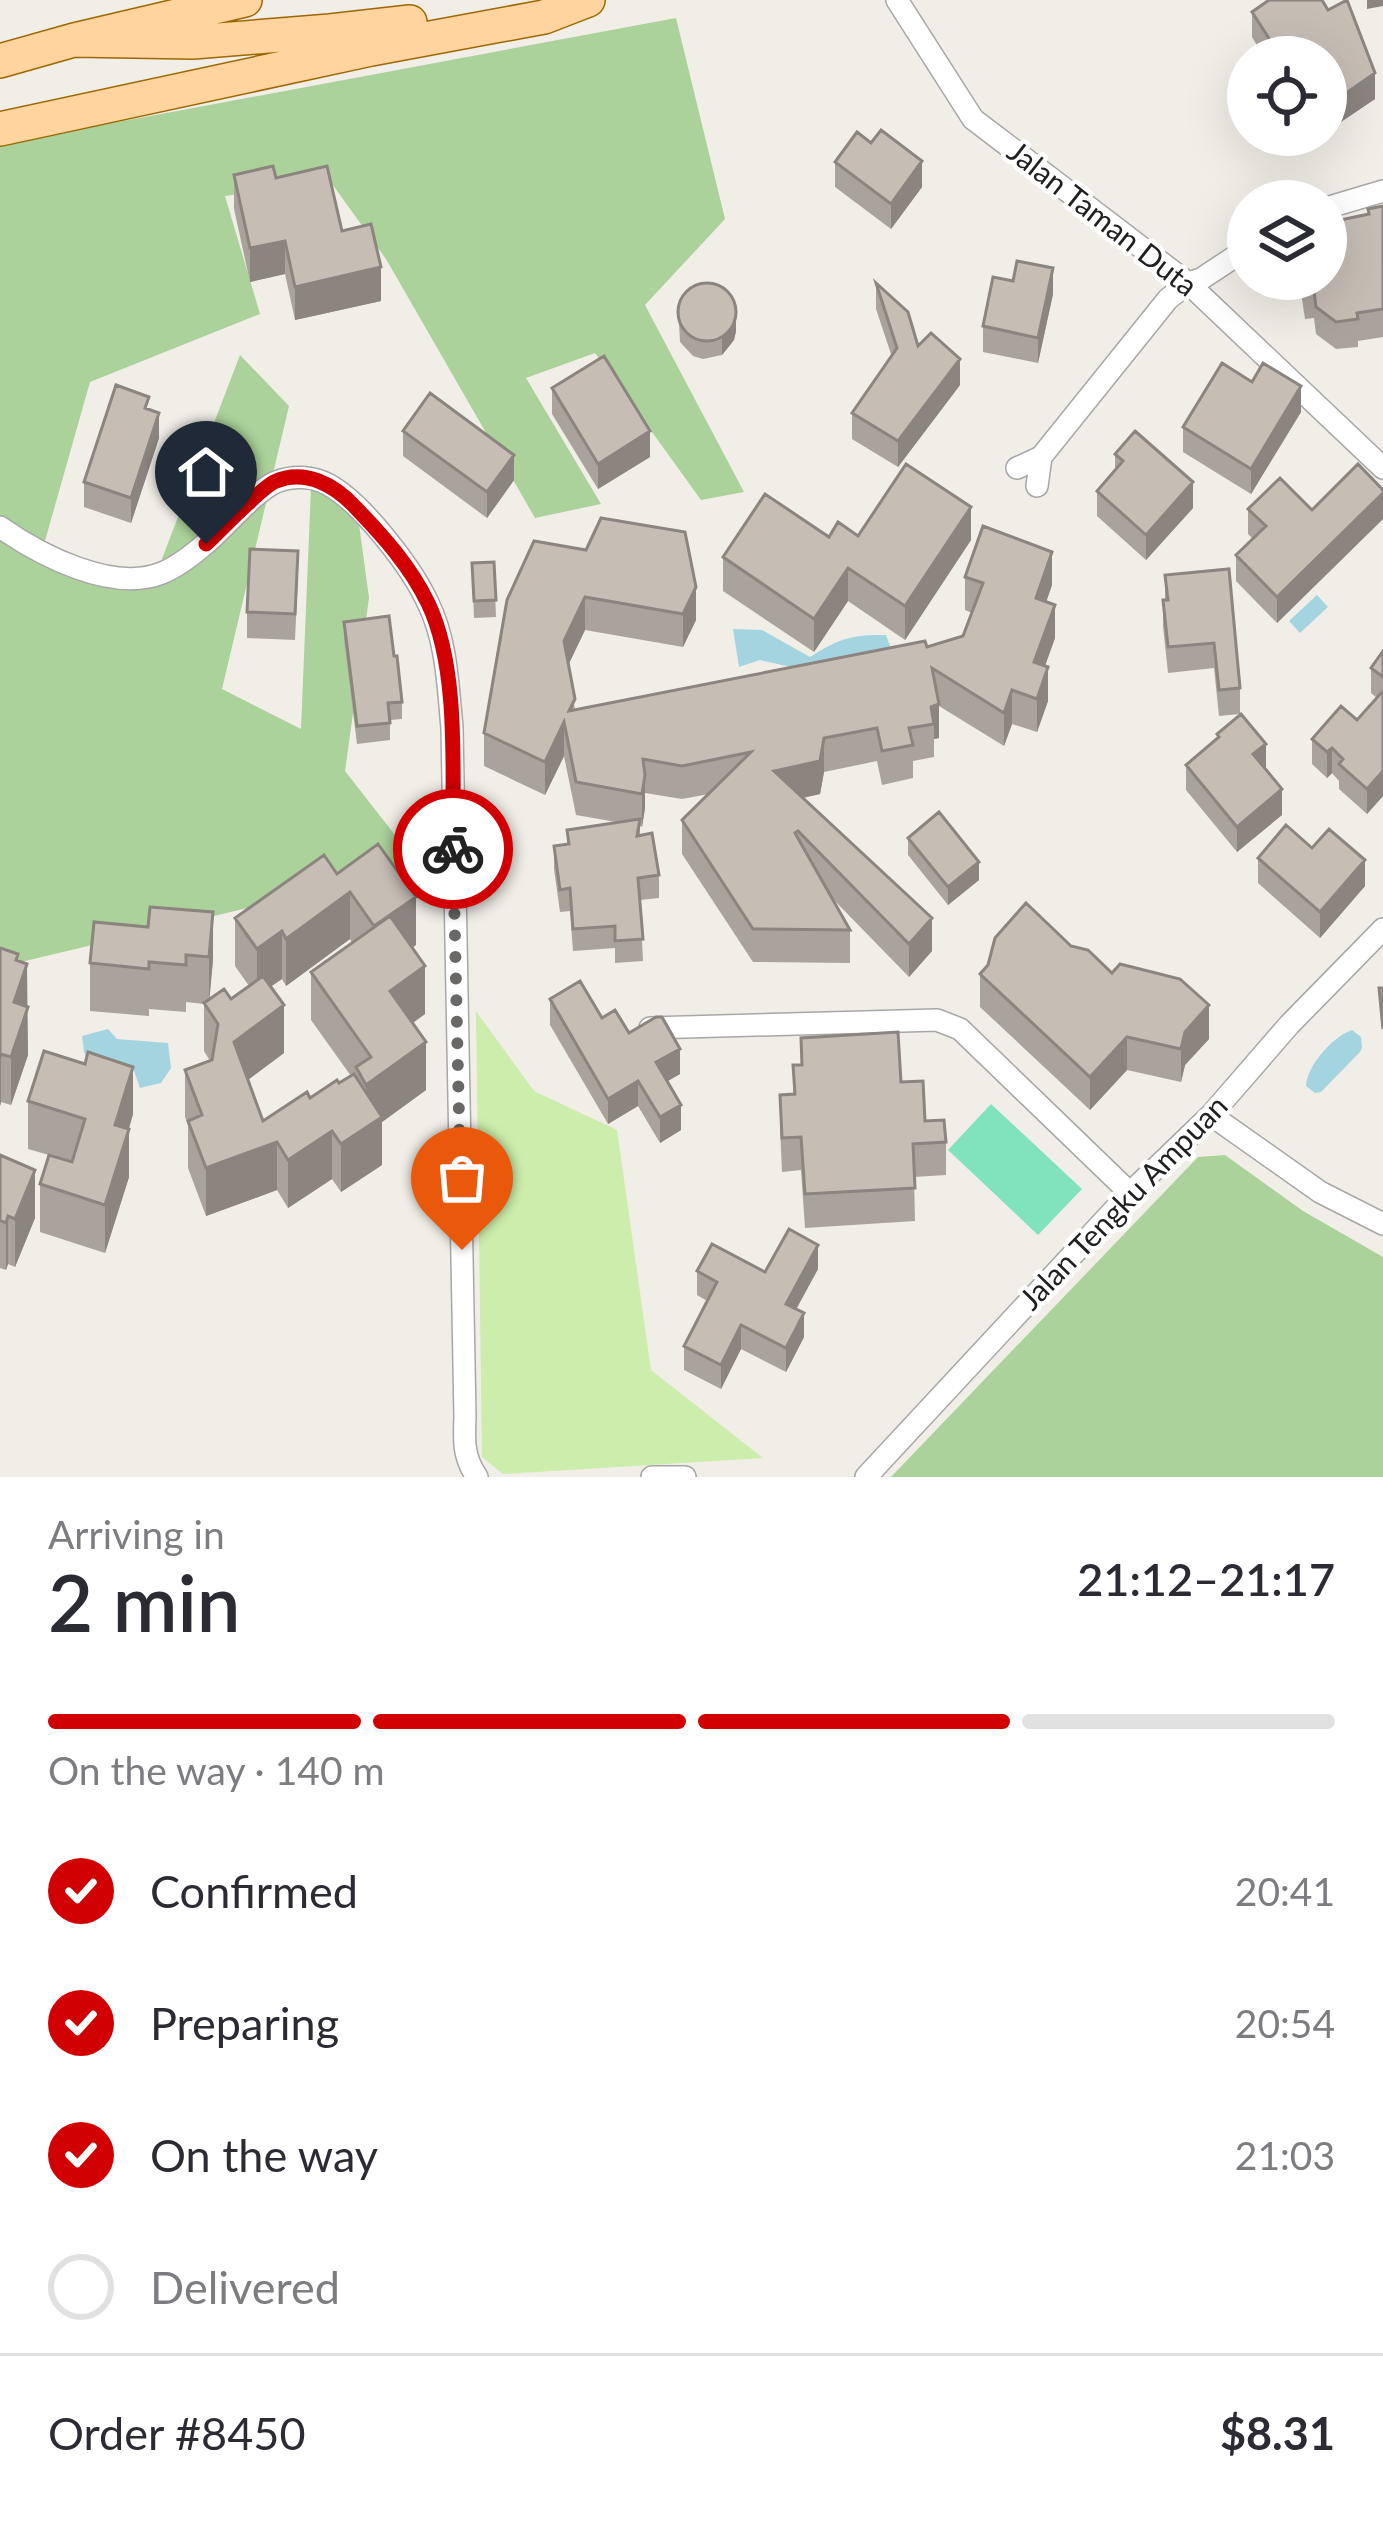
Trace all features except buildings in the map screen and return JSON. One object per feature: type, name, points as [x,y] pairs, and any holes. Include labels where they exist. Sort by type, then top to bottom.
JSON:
[{"type":"main road","points":[[0,61],[245,0]]},
{"type":"main road","points":[[74,40],[193,42],[284,35],[572,0]]},
{"type":"main road","points":[[0,129],[544,16],[589,0]]},
{"type":"street","name":"Jalan Taman Duta","points":[[897,0],[973,119],[1188,283],[1383,468]]},
{"type":"street","points":[[1347,202],[1383,191]]},
{"type":"street","points":[[1017,468],[1041,458],[1168,299],[1227,262]]},
{"type":"street","points":[[1037,486],[1041,458]]},
{"type":"street","points":[[0,527],[79,569],[130,580],[163,573],[206,544],[272,483],[300,476],[328,484],[351,502],[400,556],[430,605],[445,657],[452,728],[464,1449],[477,1477]]},
{"type":"street","name":"Jalan Tengku Ampuan","points":[[866,1477],[1383,929]]},
{"type":"street","points":[[650,1028],[937,1020],[960,1029],[1130,1193]]},
{"type":"street","points":[[1211,1115],[1320,1192],[1383,1224]]},
{"type":"street","points":[[652,1477],[686,1477]]},
{"type":"green space","points":[[676,18],[725,219],[645,305],[744,492],[701,500],[595,353],[526,378],[601,504],[535,518],[386,259],[330,181],[225,196],[260,314],[90,382],[39,562],[94,584],[152,585],[240,355],[289,406],[222,689],[301,729],[311,487],[358,517],[369,598],[345,771],[420,867],[0,967],[0,144]]},
{"type":"green space","points":[[476,1011],[534,1091],[617,1130],[651,1370],[763,1458],[503,1474],[482,1457]]},
{"type":"green space","points":[[991,1104],[1082,1189],[1038,1235],[948,1150]]},
{"type":"green space","points":[[1225,1155],[1303,1211],[1383,1257],[1383,1477],[891,1477],[1198,1157]]},
{"type":"water","points":[[1317,595],[1328,607],[1300,633],[1289,621]]},
{"type":"water","points":[[733,629],[762,630],[810,657],[855,637],[886,635],[890,646],[866,660],[859,653],[847,664],[828,659],[804,670],[760,660],[739,667]]},
{"type":"water","points":[[108,1029],[117,1039],[168,1043],[171,1068],[161,1083],[140,1088],[129,1066],[95,1076],[82,1036]]},
{"type":"water","points":[[1352,1030],[1361,1037],[1360,1052],[1315,1093],[1306,1086],[1316,1061]]},
{"type":"way so far","points":[[453,849],[462,1250]]},
{"type":"route","points":[[206,544],[272,483],[300,476],[328,484],[351,502],[400,556],[430,605],[445,657],[452,728],[453,849]]}]
